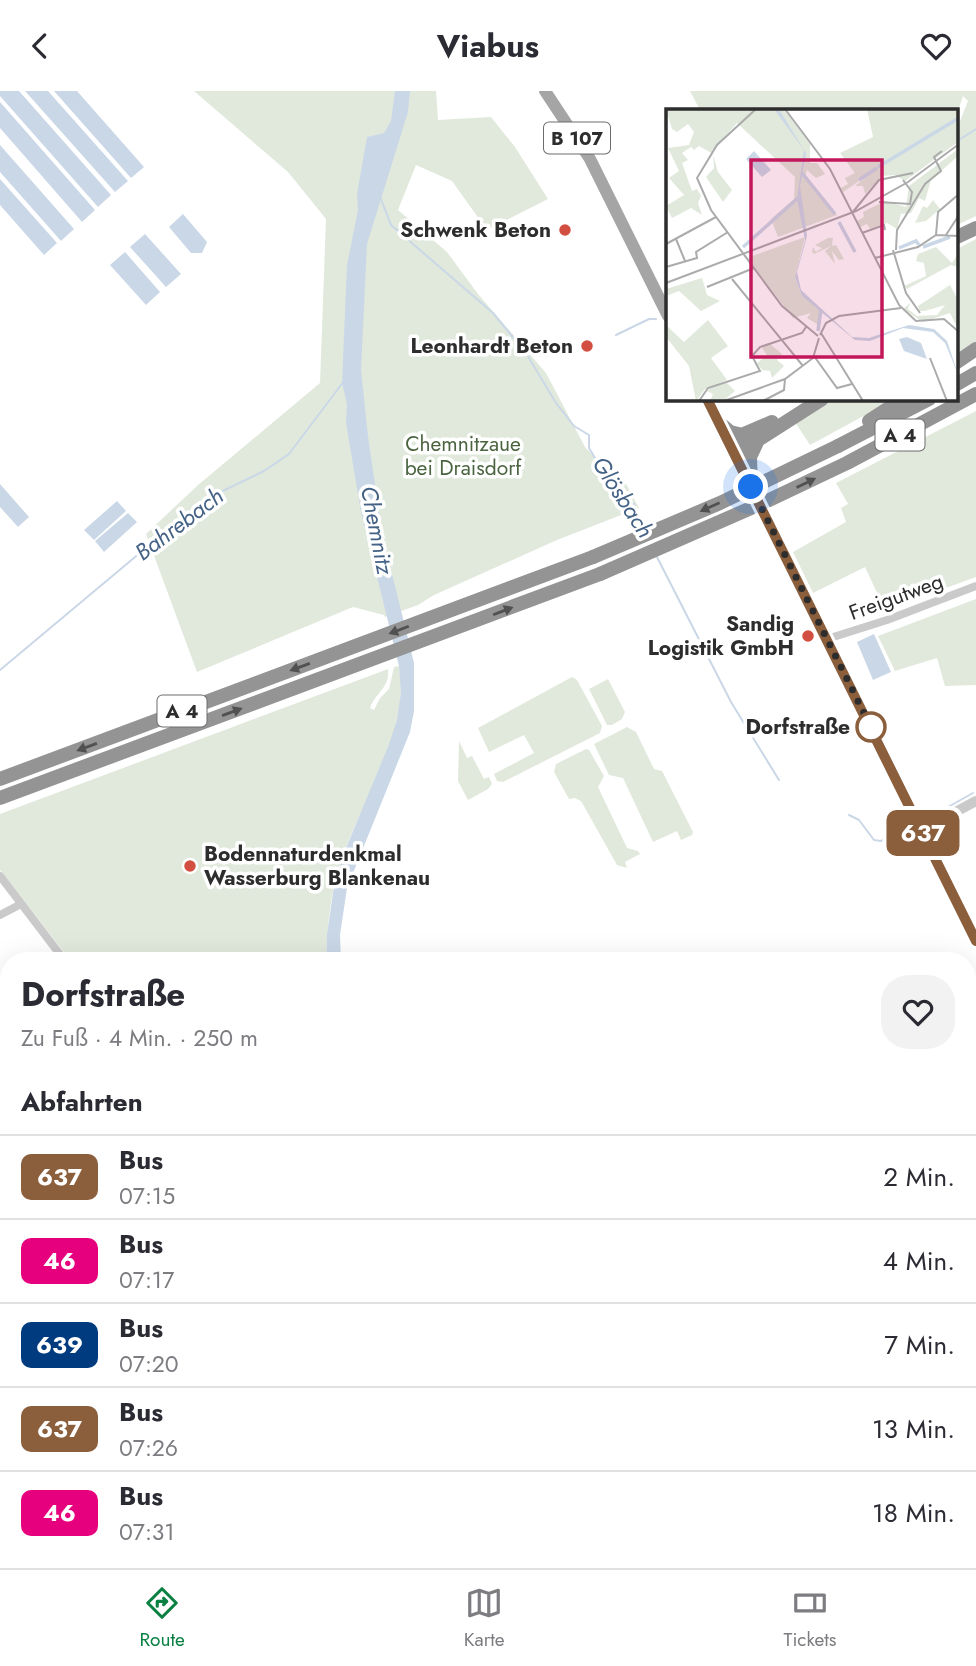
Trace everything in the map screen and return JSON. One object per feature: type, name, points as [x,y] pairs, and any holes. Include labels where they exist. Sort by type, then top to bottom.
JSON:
[{"type":"highway","points":[[958,236],[976,227]]},
{"type":"highway","points":[[958,244],[976,235]]},
{"type":"highway","points":[[958,361],[976,349]]},
{"type":"highway","points":[[958,383],[976,373]]},
{"type":"highway","name":"A 4","points":[[0,798],[600,574],[728,519],[847,463],[976,394]]},
{"type":"highway","points":[[730,446],[742,448],[758,440],[819,401]]},
{"type":"highway","points":[[836,446],[845,434],[900,401]]},
{"type":"highway","name":"A 4","points":[[0,779],[593,557],[720,503],[925,401]]},
{"type":"highway","points":[[953,407],[976,404]]},
{"type":"highway","points":[[730,446],[743,435],[790,414],[801,412]]},
{"type":"highway","points":[[718,422],[730,432],[743,435]]},
{"type":"highway","points":[[751,487],[750,462],[758,440]]},
{"type":"main road","name":"B 107","points":[[545,91],[590,159],[666,312]]},
{"type":"main road","points":[[708,401],[976,941]]},
{"type":"street","name":"Freigutweg","points":[[827,639],[887,620],[976,586]]},
{"type":"street","points":[[922,830],[976,801]]},
{"type":"street","points":[[0,876],[58,952]]},
{"type":"street","points":[[0,915],[21,904]]},
{"type":"green space","name":"Chemnitzaue bei Draisdorf","points":[[194,91],[436,91],[438,120],[491,117],[515,147],[548,199],[487,230],[452,181],[416,165],[398,210],[447,252],[478,294],[546,373],[585,447],[604,467],[625,482],[639,508],[557,540],[434,595],[418,605],[385,617],[353,607],[197,672],[146,534],[198,485],[320,383],[326,219],[288,172]]},
{"type":"green space","points":[[690,91],[976,91],[976,216],[958,225],[958,126],[968,101],[963,96],[958,111],[699,109]]},
{"type":"green space","points":[[976,239],[976,344],[958,356],[958,248]]},
{"type":"green space","points":[[828,401],[891,401],[810,445],[795,422]]},
{"type":"green space","points":[[976,411],[976,577],[885,610],[865,567],[813,593],[793,552],[846,522],[841,508],[848,504],[836,483]]},
{"type":"green space","points":[[976,599],[976,685],[945,686],[937,658],[895,671],[878,636]]},
{"type":"green space","points":[[399,666],[399,713],[387,754],[351,835],[335,880],[326,952],[64,952],[0,870],[0,814],[388,669],[387,681],[370,708],[374,710],[389,689],[394,667]]},
{"type":"green space","points":[[572,677],[577,680],[602,726],[600,733],[503,782],[497,781],[494,774],[534,753],[524,735],[489,752],[478,728]]},
{"type":"green space","points":[[608,679],[625,712],[622,719],[612,725],[607,725],[589,689]]},
{"type":"green space","points":[[627,727],[636,732],[654,769],[662,771],[693,832],[692,835],[681,840],[677,831],[653,842],[623,778],[609,775],[594,744]]},
{"type":"green space","points":[[459,741],[467,758],[472,756],[484,779],[489,777],[492,784],[468,800],[458,781]]},
{"type":"green space","points":[[586,749],[604,776],[598,787],[627,848],[640,854],[625,862],[627,868],[617,865],[581,801],[569,799],[554,772],[556,764]]},
{"type":"water","points":[[0,91],[19,91],[111,195],[98,207],[0,96]]},
{"type":"water","points":[[25,91],[48,91],[128,181],[115,192]]},
{"type":"water","points":[[54,91],[77,91],[144,167],[131,178]]},
{"type":"water","name":"Chemnitz","points":[[395,91],[410,91],[408,112],[367,244],[361,370],[382,533],[414,663],[414,711],[410,732],[347,888],[340,935],[341,952],[326,952],[334,886],[343,855],[388,747],[397,720],[401,692],[399,666],[361,512],[342,383],[347,265],[358,210],[357,194],[367,137],[384,133],[391,121]]},
{"type":"water","points":[[0,102],[95,210],[82,222],[0,128]]},
{"type":"water","points":[[0,145],[74,229],[61,241],[0,172]]},
{"type":"water","points":[[0,179],[57,243],[44,255],[0,205]]},
{"type":"water","points":[[183,214],[207,242],[202,253],[191,253],[169,227]]},
{"type":"water","points":[[145,234],[181,274],[166,287],[130,247]]},
{"type":"water","points":[[125,252],[160,292],[146,305],[110,265]]},
{"type":"water","points":[[0,484],[29,517],[18,527],[0,507]]},
{"type":"water","points":[[117,501],[126,511],[94,540],[84,530]]},
{"type":"water","points":[[128,513],[137,522],[104,552],[95,541]]},
{"type":"water","points":[[874,634],[891,672],[873,680],[857,642]]},
{"type":"waterway","points":[[958,140],[976,129]]},
{"type":"waterway","name":"Glösbach","points":[[380,197],[391,225],[493,313],[526,353],[556,403],[574,426],[589,435],[589,448],[607,471],[612,486],[634,504],[644,529]]},
{"type":"waterway","points":[[616,335],[649,319],[656,319]]},
{"type":"waterway","name":"Bahrebach","points":[[0,670],[202,501],[264,471],[289,454],[344,381]]},
{"type":"waterway","name":"Glösbach","points":[[657,557],[731,702],[779,780]]},
{"type":"waterway","name":"Glösbach","points":[[932,816],[973,793]]},
{"type":"waterway","name":"Glösbach","points":[[849,815],[859,820],[874,840],[881,841],[907,827]]},
{"type":"bus line","name":"637","points":[[708,401],[976,941]]},
{"type":"place","name":"Schwenk Beton","points":[[565,230]]},
{"type":"place","name":"Leonhardt Beton","points":[[587,346]]},
{"type":"place","name":"Sandig Logistik GmbH","points":[[808,636]]},
{"type":"place","name":"Dorfstraße","points":[[871,727]]},
{"type":"place","name":"Bodennaturdenkmal Wasserburg Blankenau","points":[[190,866]]},
{"type":"route","points":[[751,487],[871,727]]}]
